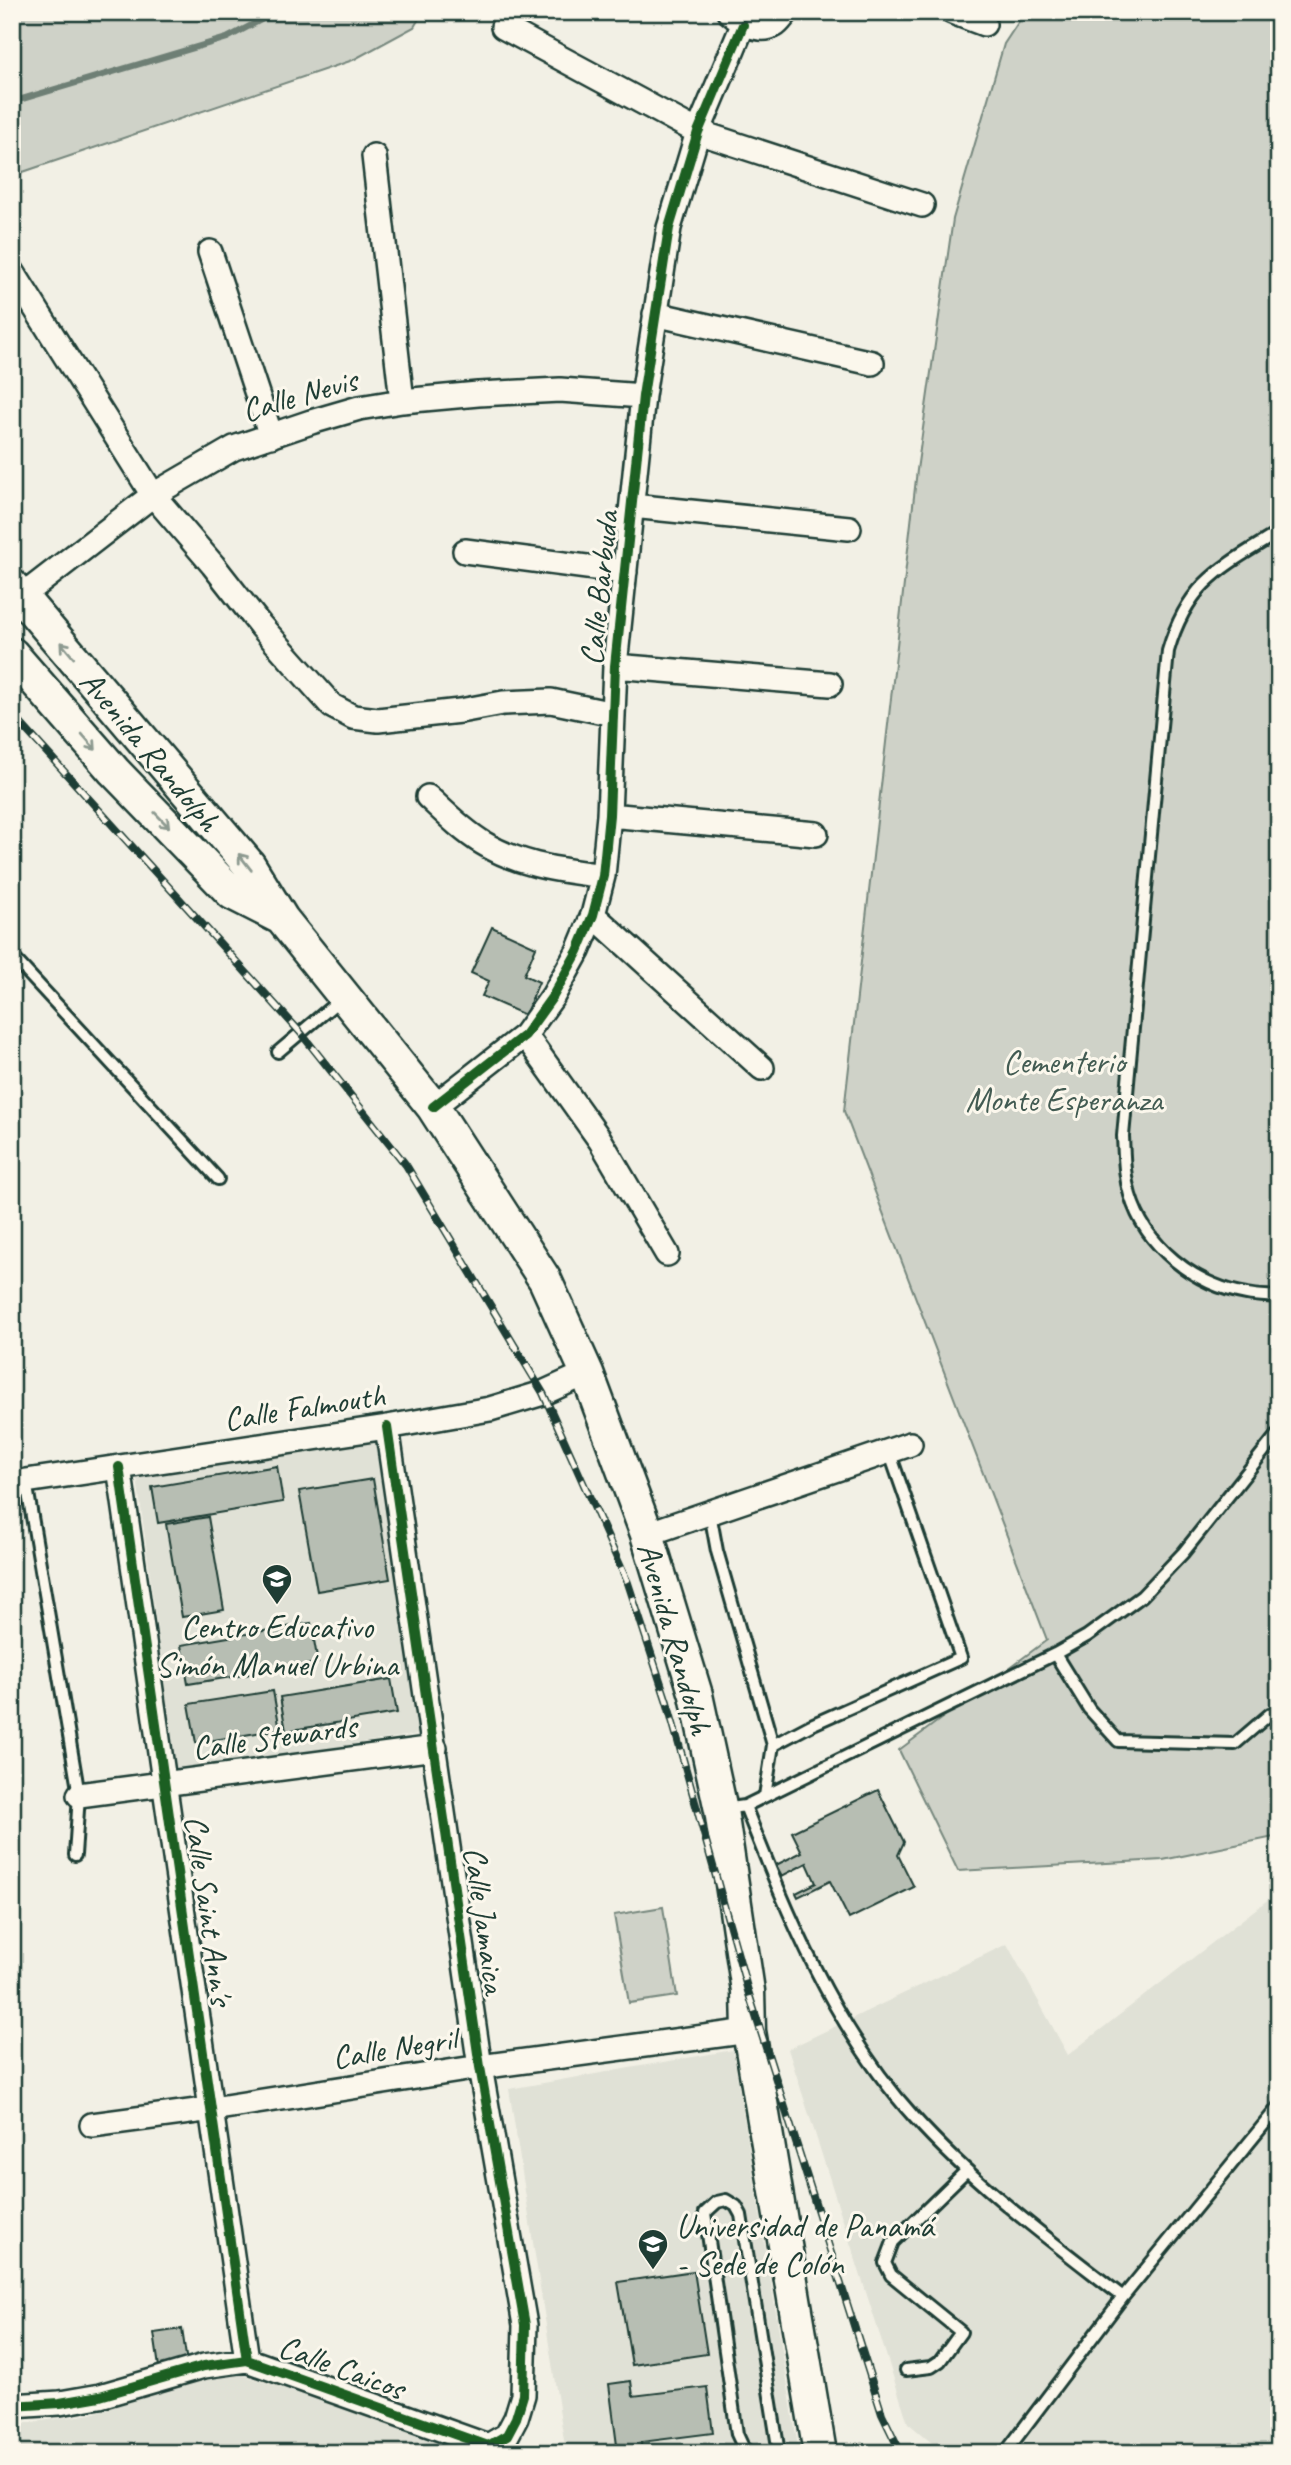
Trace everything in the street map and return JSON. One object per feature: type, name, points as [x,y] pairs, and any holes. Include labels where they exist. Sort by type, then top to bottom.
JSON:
[{"type":"main road","name":"Avenida Randolph","points":[[17,591],[249,865],[282,919],[433,1107],[545,1280],[587,1373],[647,1534],[733,1808],[749,2031],[820,2453]]},
{"type":"main road","name":"Avenida Randolph","points":[[12,653],[114,771],[232,893],[282,919]]},
{"type":"street","points":[[736,19],[760,27],[775,25],[787,12]]},
{"type":"street","points":[[952,12],[984,24]]},
{"type":"street","name":"Calle Barbuda","points":[[433,1107],[525,1035],[553,996],[578,951],[593,915],[603,876],[609,815],[615,666],[643,396],[655,314],[669,228],[736,19]]},
{"type":"street","points":[[503,27],[698,132],[922,205]]},
{"type":"street","points":[[374,156],[401,401]]},
{"type":"street","points":[[210,252],[271,436]]},
{"type":"street","points":[[12,271],[152,495],[213,565],[260,625],[332,706],[353,717],[378,720],[460,711],[503,703],[551,701],[613,714]]},
{"type":"street","points":[[655,314],[873,363]]},
{"type":"street","name":"Calle Nevis","points":[[17,591],[152,495],[234,448],[359,408],[401,401],[560,390],[643,396]]},
{"type":"street","points":[[632,506],[849,528]]},
{"type":"street","points":[[465,551],[625,572]]},
{"type":"street","points":[[615,666],[830,684]]},
{"type":"street","points":[[428,797],[482,843],[512,858],[540,867],[603,876]]},
{"type":"street","points":[[609,815],[817,834]]},
{"type":"street","points":[[593,915],[762,1068]]},
{"type":"street","points":[[525,1035],[600,1140],[667,1254]]},
{"type":"street","name":"Calle Falmouth","points":[[26,1481],[490,1409],[543,1393],[587,1373]]},
{"type":"street","name":"Calle Jamaica","points":[[387,1427],[480,2067],[525,2325],[523,2395],[516,2418]]},
{"type":"street","points":[[647,1534],[899,1448]]},
{"type":"street","name":"Calle Saint Ann's","points":[[119,1467],[247,2360]]},
{"type":"street","name":"Calle Stewards","points":[[79,1795],[435,1748]]},
{"type":"street","name":"Calle Negril","points":[[92,2125],[480,2067],[749,2031]]},
{"type":"street","name":"Calle Caicos","points":[[12,2406],[60,2403],[100,2396],[204,2367],[247,2360],[488,2446],[508,2435],[516,2418]]},
{"type":"lane","points":[[1279,532],[1210,577],[1190,599],[1176,625],[1168,652],[1123,1136],[1124,1166],[1130,1196],[1144,1226],[1163,1251],[1186,1270],[1215,1285],[1246,1294],[1279,1297]]},
{"type":"lane","points":[[12,956],[218,1179]]},
{"type":"lane","points":[[278,1052],[344,996]]},
{"type":"lane","points":[[1123,2297],[1007,2207],[966,2171],[912,2116],[857,2042],[836,2007],[771,1871],[733,1808],[765,1796],[1087,1636],[1142,1596],[1183,1553],[1279,1432]]},
{"type":"lane","points":[[773,1745],[811,1725],[961,1658],[899,1448]]},
{"type":"lane","points":[[26,1481],[79,1795],[75,1855]]},
{"type":"lane","points":[[710,1513],[717,1551],[773,1745],[765,1796]]},
{"type":"lane","points":[[1055,1654],[1089,1709],[1118,1741],[1235,1744],[1270,1714],[1279,1713]]},
{"type":"lane","points":[[1004,2453],[1123,2297],[1279,2106]]},
{"type":"lane","points":[[906,2370],[931,2367],[940,2361],[961,2332],[891,2275],[885,2263],[893,2242],[966,2171]]},
{"type":"lane","points":[[751,2453],[743,2447],[737,2434],[705,2213],[717,2202],[726,2200],[736,2206],[741,2215],[779,2453]]},
{"type":"shaded area","name":"Centro Educativo Simón Manuel Urbina","points":[[375,1441],[419,1734],[176,1772],[137,1478]]},
{"type":"shaded area","points":[[1279,1891],[1279,2453],[944,2453],[908,2423],[788,2049],[1007,1944],[1068,2055]]},
{"type":"shaded area","name":"Universidad de Panamá - Sede de Colón","points":[[733,2050],[799,2453],[566,2453],[509,2089]]},
{"type":"shaded area","points":[[234,2372],[486,2453],[12,2453],[12,2425],[91,2414],[188,2383]]},
{"type":"green space","points":[[12,12],[423,12],[414,27],[353,60],[14,175]]},
{"type":"green space","name":"Cementerio Monte Esperanza","points":[[1025,12],[1279,12],[1279,1836],[1163,1860],[958,1871],[899,1750],[1047,1640],[844,1111],[917,470],[953,219],[1004,44]]},
{"type":"green space","points":[[663,1907],[677,1996],[629,2003],[614,1915]]},
{"type":"building","points":[[492,927],[536,947],[524,975],[539,982],[525,1015],[482,996],[489,981],[471,973]]},
{"type":"building","points":[[277,1466],[283,1502],[158,1523],[152,1487]]},
{"type":"building","points":[[373,1479],[390,1579],[317,1591],[299,1491]]},
{"type":"building","points":[[208,1517],[224,1610],[182,1617],[166,1524]]},
{"type":"building","points":[[311,1623],[318,1663],[188,1684],[181,1645]]},
{"type":"building","points":[[391,1679],[397,1713],[286,1731],[280,1697]]},
{"type":"building","points":[[273,1691],[280,1729],[196,1743],[189,1704]]},
{"type":"building","points":[[878,1790],[904,1842],[898,1855],[914,1887],[849,1919],[830,1881],[798,1897],[796,1893],[816,1883],[807,1863],[782,1876],[776,1865],[802,1852],[792,1832]]},
{"type":"building","points":[[694,2271],[707,2354],[632,2365],[618,2282]]},
{"type":"building","points":[[182,2329],[187,2363],[159,2367],[154,2333]]},
{"type":"building","points":[[631,2381],[633,2396],[707,2387],[713,2433],[641,2442],[642,2453],[618,2453],[609,2384]]},
{"type":"waterway","points":[[12,102],[227,38],[276,12]]},
{"type":"railway","points":[[12,714],[300,1032],[406,1165],[543,1393],[628,1583],[667,1702],[748,1991],[882,2414],[901,2453]]},
{"type":"cycle path","points":[[433,1107],[525,1035],[553,996],[578,951],[593,915],[603,876],[609,815],[615,666],[643,396],[669,228],[698,132],[743,25]]},
{"type":"cycle path","points":[[12,2406],[60,2403],[100,2396],[204,2366],[247,2360],[488,2446],[507,2435],[516,2418],[523,2395],[525,2325],[480,2067],[387,1427]]},
{"type":"cycle path","points":[[119,1467],[247,2360]]},
{"type":"place","name":"Centro Educativo Simón Manuel Urbina","points":[[277,1606]]},
{"type":"place","name":"Universidad de Panamá - Sede de Colón","points":[[653,2271]]}]
